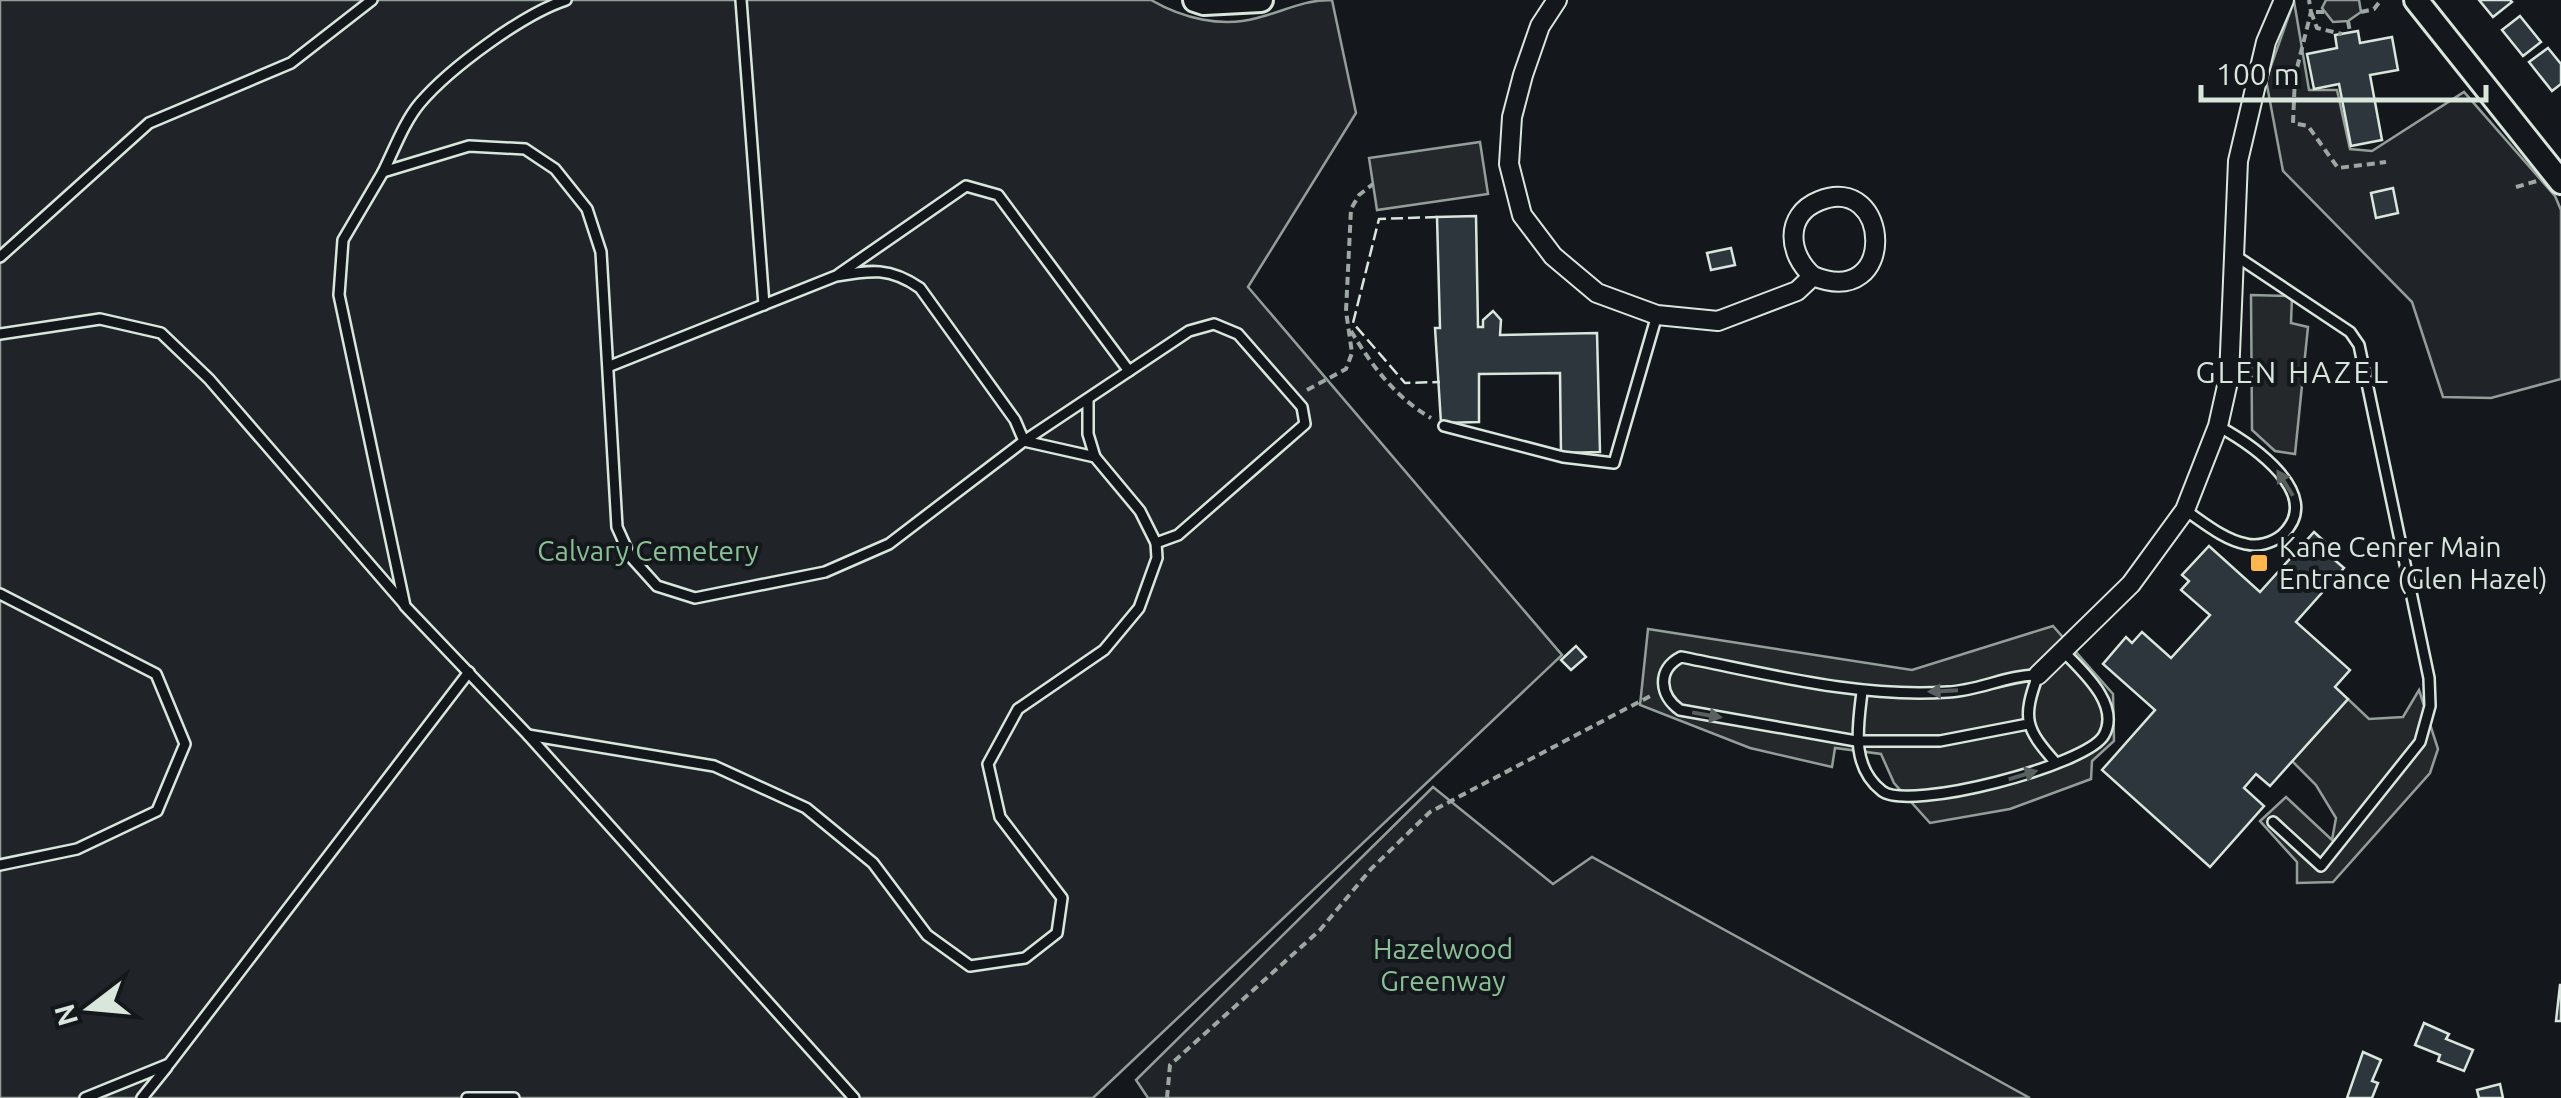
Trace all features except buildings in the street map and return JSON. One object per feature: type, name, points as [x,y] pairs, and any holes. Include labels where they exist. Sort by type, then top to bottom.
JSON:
[{"type":"street","points":[[1195,0],[1261,0]]},
{"type":"street","points":[[1557,0],[1540,26],[1512,117],[1509,164],[1522,215],[1553,256],[1597,293],[1657,315],[1718,321],[1797,291],[1813,276]]},
{"type":"street","points":[[2038,675],[2131,584],[2185,510],[2218,426],[2228,378],[2238,162],[2266,42],[2284,0]]},
{"type":"street","points":[[2416,0],[2550,181]]},
{"type":"street","points":[[1827,198],[1854,202],[1873,221],[1876,248],[1872,261],[1852,279],[1839,282],[1813,276],[1795,254],[1795,225],[1813,203],[1827,198]]},
{"type":"lane","points":[[0,257],[149,123],[291,63],[372,0]]},
{"type":"lane","points":[[406,606],[340,296],[343,240],[419,104],[478,51],[553,2],[566,0]]},
{"type":"lane","points":[[741,0],[764,305]]},
{"type":"lane","points":[[382,172],[468,146],[525,148],[555,169],[586,209],[602,252],[618,527],[630,556],[657,586],[695,598],[826,572],[889,544],[1024,442],[1189,331],[1214,324],[1238,334],[1302,407],[1305,424],[1178,535],[1156,543]]},
{"type":"lane","points":[[836,276],[966,186],[998,194],[1129,371]]},
{"type":"lane","points":[[2233,254],[2350,332],[2359,345],[2429,678],[2430,706],[2420,742],[2322,866],[2273,822]]},
{"type":"lane","points":[[610,366],[836,276],[870,270],[900,274],[920,288],[1015,420],[1024,442]]},
{"type":"lane","points":[[1444,426],[1563,457],[1614,463],[1657,315]]},
{"type":"lane","points":[[0,334],[100,319],[161,333],[210,380],[406,606],[528,735],[854,1098]]},
{"type":"lane","points":[[528,735],[714,766],[806,808],[873,863],[928,935],[970,966],[1025,958],[1057,932],[1062,898],[1000,817],[988,764],[1018,709],[1104,650],[1139,608],[1158,558],[1156,543],[1140,511],[1095,458],[1088,434],[1088,400]]},
{"type":"lane","points":[[2185,510],[2231,540],[2258,546],[2284,533],[2293,519],[2292,490],[2282,475],[2242,439],[2218,426]]},
{"type":"lane","points":[[1024,442],[1095,458]]},
{"type":"lane","points":[[0,594],[156,674],[185,744],[157,811],[78,849],[0,865]]},
{"type":"lane","points":[[1862,692],[1856,741],[1861,761],[1880,790],[1909,798],[1986,786],[2094,746],[2104,736],[2108,722],[2103,700],[2093,683],[2063,651]]},
{"type":"lane","points":[[2028,724],[1940,742],[1856,741],[1680,710],[1668,702],[1663,690],[1664,673],[1681,657],[1862,692],[1951,692],[2038,675],[2028,702],[2028,724],[2036,740],[2056,762]]},
{"type":"lane","points":[[142,1098],[469,672]]},
{"type":"lane","points":[[85,1098],[169,1064]]},
{"type":"lane","points":[[468,1098],[514,1098]]},
{"type":"path","points":[[2309,0],[2317,28],[2342,34]]},
{"type":"path","points":[[2361,12],[2374,9],[2381,0]]},
{"type":"path","points":[[2311,12],[2324,12]]},
{"type":"path","points":[[2311,12],[2295,76],[2293,124],[2308,126],[2338,168],[2386,162]]},
{"type":"path","points":[[2348,21],[2350,32]]},
{"type":"path","points":[[2271,74],[2295,76]]},
{"type":"path","points":[[2516,187],[2550,181]]},
{"type":"path","points":[[1302,407],[1307,389],[1346,369],[1352,353],[1346,264],[1351,210],[1359,195],[1373,184]]},
{"type":"path","points":[[1349,326],[1393,390],[1410,406],[1444,426]]},
{"type":"path","points":[[1167,1098],[1170,1065],[1320,930],[1371,869],[1430,812],[1663,690]]},
{"type":"green space","name":"Calvary Cemetery","points":[[0,0],[1151,0],[1189,16],[1230,22],[1332,0],[1356,113],[1248,287],[1562,655],[1093,1098],[0,1098]]},
{"type":"green space","points":[[2294,1],[2309,90],[2337,90],[2350,149],[2372,151],[2464,92],[2555,196],[2561,210],[2561,379],[2491,398],[2443,397],[2412,302],[2283,171],[2266,80]]},
{"type":"green space","name":"Hazelwood Greenway","points":[[1433,787],[1553,884],[1592,857],[2030,1098],[1148,1098],[1136,1080]]},
{"type":"shaded area","points":[[2326,0],[2359,0],[2361,12],[2348,21],[2333,22],[2322,8]]},
{"type":"shaded area","points":[[1480,142],[1488,194],[1377,210],[1369,158]]},
{"type":"shaded area","points":[[2251,295],[2292,296],[2291,323],[2308,327],[2295,454],[2275,451],[2252,430]]},
{"type":"shaded area","points":[[2053,626],[2113,694],[2114,741],[2092,761],[2091,779],[2010,809],[1930,823],[1894,783],[1881,754],[1835,748],[1832,767],[1750,748],[1640,705],[1648,629],[1912,670]]},
{"type":"shaded area","points":[[2419,690],[2438,749],[2430,773],[2333,882],[2297,883],[2297,862],[2260,821],[2286,797],[2332,840],[2336,818],[2316,785],[2292,761],[2348,699],[2369,719],[2403,717]]},
{"type":"fence","points":[[1437,217],[1379,219],[1353,323],[1405,383],[1440,382]]},
{"type":"place","name":"Kane Cenrer Main Entrance (Glen Hazel)","points":[[2259,563]]},
{"type":"district","name":"GLEN HAZEL","points":[[2293,373]]}]
